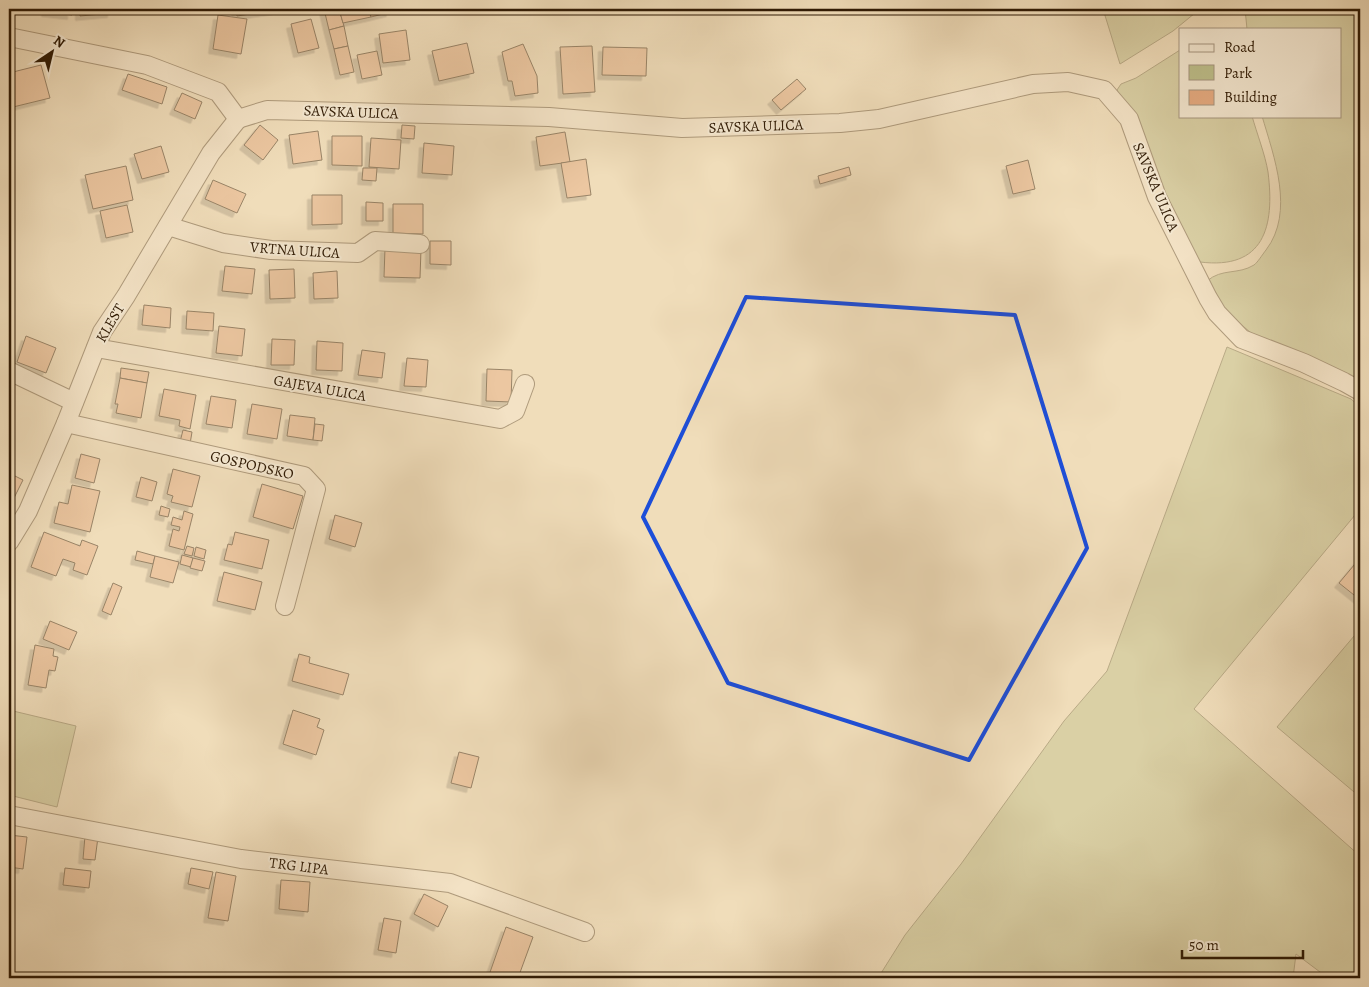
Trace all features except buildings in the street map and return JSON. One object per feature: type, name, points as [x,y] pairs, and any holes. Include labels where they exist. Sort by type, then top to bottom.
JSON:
[{"type":"street","points":[[9,38],[147,65],[218,92],[238,119]]},
{"type":"street","name":"SAVSKA ULICA","points":[[238,119],[267,110],[549,117],[682,128],[810,124],[879,119],[1033,84],[1068,82],[1104,90],[1129,119],[1157,197],[1208,298],[1217,312],[1242,339],[1304,363],[1360,391]]},
{"type":"street","name":"KLEST","points":[[9,542],[28,511],[102,332],[126,296],[211,153],[238,119]]},
{"type":"street","name":"VRTNA ULICA","points":[[168,226],[222,243],[271,250],[358,254],[375,241],[420,244]]},
{"type":"street","name":"GAJEVA ULICA","points":[[96,348],[500,419],[515,412],[525,384]]},
{"type":"street","points":[[9,371],[74,402]]},
{"type":"street","name":"GOSPODSKO","points":[[66,423],[304,476],[316,489],[285,606]]},
{"type":"street","name":"TRG LIPA","points":[[9,815],[241,859],[450,883],[585,932]]},
{"type":"highlighted area","points":[[746,297],[1015,315],[1087,548],[969,760],[728,683],[643,517]]},
{"type":"green space","points":[[1103,9],[1200,9],[1173,31],[1120,64]]},
{"type":"green space","points":[[1245,9],[1360,9],[1360,383],[1255,336],[1228,314],[1207,281],[1218,274],[1242,270],[1254,265],[1275,235],[1281,202],[1276,166],[1263,118],[1342,118],[1342,28],[1247,28]]},
{"type":"green space","points":[[1179,51],[1179,118],[1253,118],[1265,158],[1270,192],[1266,227],[1261,241],[1251,252],[1239,259],[1222,263],[1200,262],[1176,224],[1117,90],[1121,84],[1136,78]]},
{"type":"green space","points":[[1227,347],[1351,399],[1360,407],[1360,509],[1194,709],[1360,856],[1360,978],[1328,978],[1296,954],[1293,978],[878,978],[905,935],[961,864],[1064,721],[1107,671]]},
{"type":"green space","points":[[1360,629],[1360,797],[1277,727]]},
{"type":"green space","points":[[9,710],[76,726],[57,807],[9,795]]}]
